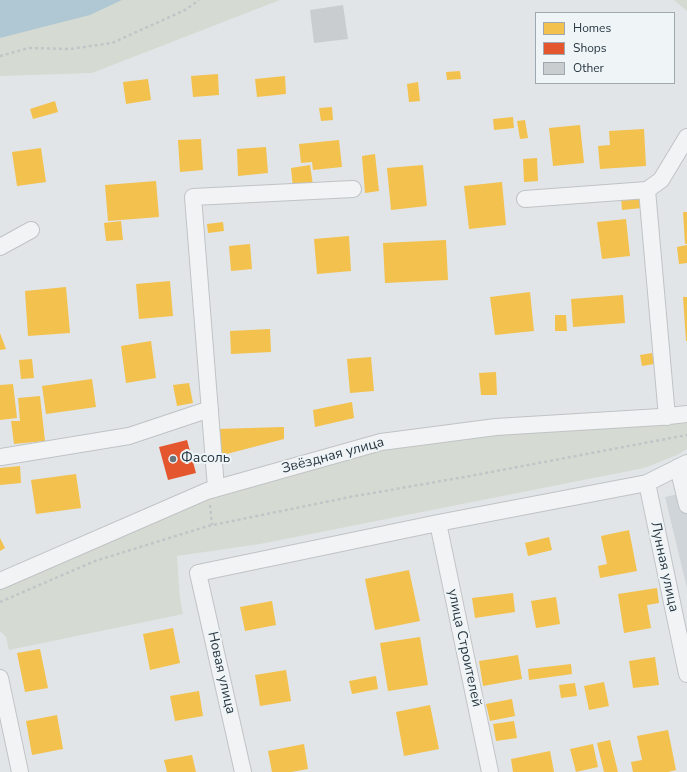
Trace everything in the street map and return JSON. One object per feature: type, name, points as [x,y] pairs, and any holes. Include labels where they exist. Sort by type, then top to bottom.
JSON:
[{"type":"street","points":[[525,199],[647,190],[661,180],[687,137]]},
{"type":"street","points":[[212,493],[210,409],[192,197],[353,189]]},
{"type":"street","points":[[647,190],[667,417]]},
{"type":"street","points":[[0,247],[32,230]]},
{"type":"street","points":[[1,457],[129,436],[210,409]]},
{"type":"street","name":"Звёздная улица","points":[[0,581],[207,491],[212,493],[381,442],[496,427],[667,417],[687,414]]},
{"type":"street","points":[[438,523],[647,483],[683,465],[687,505]]},
{"type":"street","name":"Лунная улица","points":[[647,483],[687,674]]},
{"type":"street","name":"Новая улица","points":[[243,772],[198,573],[438,523]]},
{"type":"street","name":"улица Строителей","points":[[438,523],[490,772]]},
{"type":"street","points":[[0,678],[20,772]]},
{"type":"path","points":[[0,56],[29,48],[70,49],[112,43],[185,10],[199,0]]},
{"type":"path","points":[[0,602],[95,561],[212,525],[350,497],[687,435]]},
{"type":"path","points":[[212,493],[212,525]]},
{"type":"shaded area","points":[[0,0],[280,0],[92,73],[0,76]]},
{"type":"shaded area","points":[[674,0],[687,0],[687,11]]},
{"type":"shaded area","points":[[687,422],[687,449],[677,455],[644,468],[260,544],[177,556],[180,599],[183,614],[9,650],[6,637],[0,631],[0,586],[208,498],[351,458],[435,439],[485,434]]},
{"type":"shaded area","points":[[687,492],[687,588],[665,497]]},
{"type":"water","points":[[0,0],[122,0],[90,15],[0,38]]},
{"type":"building: Homes","points":[[460,71],[461,79],[447,80],[446,72]]},
{"type":"building: Homes","points":[[218,74],[219,95],[193,97],[191,76]]},
{"type":"building: Homes","points":[[285,76],[286,94],[257,97],[255,79]]},
{"type":"building: Homes","points":[[148,79],[151,100],[126,104],[123,82]]},
{"type":"building: Homes","points":[[418,82],[420,101],[409,102],[407,84]]},
{"type":"building: Homes","points":[[55,101],[58,112],[33,119],[30,109]]},
{"type":"building: Homes","points":[[332,107],[333,120],[321,121],[319,108]]},
{"type":"building: Homes","points":[[513,117],[514,128],[494,130],[493,119]]},
{"type":"building: Homes","points":[[525,120],[528,138],[520,139],[517,121]]},
{"type":"building: Homes","points":[[580,125],[584,163],[553,166],[549,128]]},
{"type":"building: Homes","points":[[644,129],[646,166],[600,169],[598,146],[610,145],[609,131]]},
{"type":"building: Homes","points":[[201,139],[203,170],[180,172],[178,140]]},
{"type":"building: Homes","points":[[339,140],[342,167],[313,170],[312,162],[301,163],[299,144]]},
{"type":"building: Homes","points":[[266,147],[268,173],[238,176],[237,149]]},
{"type":"building: Homes","points":[[41,148],[46,182],[17,186],[12,152]]},
{"type":"building: Homes","points":[[375,154],[379,191],[365,193],[362,156]]},
{"type":"building: Homes","points":[[537,158],[538,181],[524,182],[523,159]]},
{"type":"building: Homes","points":[[310,165],[313,185],[293,188],[291,168]]},
{"type":"building: Homes","points":[[423,165],[427,206],[391,210],[387,168]]},
{"type":"building: Homes","points":[[156,181],[159,217],[108,221],[105,185]]},
{"type":"building: Homes","points":[[502,182],[506,225],[469,229],[464,186]]},
{"type":"building: Homes","points":[[641,195],[642,208],[622,210],[621,197]]},
{"type":"building: Homes","points":[[683,212],[687,212],[687,244],[685,244]]},
{"type":"building: Homes","points":[[626,219],[630,256],[602,259],[597,222]]},
{"type":"building: Homes","points":[[121,221],[123,240],[106,241],[104,223]]},
{"type":"building: Homes","points":[[223,222],[224,231],[208,233],[207,224]]},
{"type":"building: Homes","points":[[349,236],[351,271],[317,274],[314,239]]},
{"type":"building: Homes","points":[[446,240],[448,280],[385,283],[383,243]]},
{"type":"building: Homes","points":[[250,244],[252,269],[231,271],[229,246]]},
{"type":"building: Homes","points":[[687,245],[687,263],[679,264],[677,247]]},
{"type":"building: Homes","points":[[170,281],[173,316],[139,319],[136,284]]},
{"type":"building: Homes","points":[[66,287],[70,333],[28,336],[25,291]]},
{"type":"building: Homes","points":[[530,292],[534,331],[495,335],[490,297]]},
{"type":"building: Homes","points":[[623,295],[625,323],[573,327],[571,299]]},
{"type":"building: Homes","points":[[683,297],[687,297],[687,341],[686,341]]},
{"type":"building: Homes","points":[[555,315],[566,315],[567,331],[555,331]]},
{"type":"building: Homes","points":[[270,329],[271,352],[231,354],[230,331]]},
{"type":"building: Homes","points":[[0,333],[6,349],[0,350]]},
{"type":"building: Homes","points":[[151,341],[156,378],[126,383],[121,346]]},
{"type":"building: Homes","points":[[652,353],[654,364],[642,366],[640,355]]},
{"type":"building: Homes","points":[[371,357],[374,391],[350,393],[347,359]]},
{"type":"building: Homes","points":[[32,359],[34,378],[21,379],[19,360]]},
{"type":"building: Homes","points":[[496,372],[497,395],[481,395],[479,373]]},
{"type":"building: Homes","points":[[92,379],[96,407],[46,414],[42,386]]},
{"type":"building: Homes","points":[[189,383],[193,403],[177,406],[173,385]]},
{"type":"building: Homes","points":[[13,384],[17,418],[0,420],[0,385]]},
{"type":"building: Homes","points":[[40,396],[45,441],[14,444],[11,421],[20,421],[18,398]]},
{"type":"building: Homes","points":[[352,402],[354,418],[315,427],[313,410]]},
{"type":"building: Homes","points":[[284,427],[284,439],[219,456],[216,429]]},
{"type":"building: Homes","points":[[20,466],[21,483],[0,485],[0,468]]},
{"type":"building: Homes","points":[[76,474],[81,508],[36,514],[31,480]]},
{"type":"building: Homes","points":[[629,530],[637,571],[600,578],[598,566],[607,564],[601,536]]},
{"type":"building: Homes","points":[[549,537],[552,550],[528,556],[525,543]]},
{"type":"building: Homes","points":[[0,538],[5,548],[0,551]]},
{"type":"building: Homes","points":[[409,570],[420,621],[375,630],[365,579]]},
{"type":"building: Homes","points":[[657,588],[659,603],[647,605],[651,628],[624,633],[618,594]]},
{"type":"building: Homes","points":[[513,593],[515,612],[475,618],[472,598]]},
{"type":"building: Homes","points":[[556,597],[560,624],[536,628],[531,601]]},
{"type":"building: Homes","points":[[272,601],[276,625],[245,631],[240,607]]},
{"type":"building: Homes","points":[[173,628],[180,663],[150,670],[143,634]]},
{"type":"building: Homes","points":[[420,637],[428,685],[388,691],[380,643]]},
{"type":"building: Homes","points":[[40,649],[48,688],[25,692],[17,653]]},
{"type":"building: Homes","points":[[518,655],[522,679],[483,686],[479,661]]},
{"type":"building: Homes","points":[[655,657],[659,685],[633,688],[629,661]]},
{"type":"building: Homes","points":[[571,664],[572,674],[529,680],[528,669]]},
{"type":"building: Homes","points":[[286,670],[291,701],[260,706],[255,675]]},
{"type":"building: Homes","points":[[376,676],[378,689],[352,694],[349,681]]},
{"type":"building: Homes","points":[[604,682],[609,706],[589,710],[584,686]]},
{"type":"building: Homes","points":[[575,683],[577,696],[561,698],[559,685]]},
{"type":"building: Homes","points":[[199,691],[203,716],[175,721],[170,696]]},
{"type":"building: Homes","points":[[512,699],[515,716],[490,721],[486,704]]},
{"type":"building: Homes","points":[[430,705],[439,749],[404,756],[396,712]]},
{"type":"building: Homes","points":[[57,715],[63,749],[32,755],[26,721]]},
{"type":"building: Homes","points":[[514,721],[517,738],[496,741],[493,724]]},
{"type":"building: Homes","points":[[668,730],[676,770],[668,772],[633,772],[631,762],[642,760],[637,736]]},
{"type":"building: Homes","points":[[610,740],[618,772],[604,772],[597,743]]},
{"type":"building: Homes","points":[[304,744],[308,769],[291,772],[272,772],[268,751]]},
{"type":"building: Homes","points":[[593,744],[598,767],[576,772],[570,749]]},
{"type":"building: Homes","points":[[550,751],[554,772],[513,772],[511,759]]},
{"type":"building: Homes","points":[[192,755],[196,772],[167,772],[164,760]]},
{"type":"building: Shops","points":[[187,440],[196,473],[168,480],[159,447]]},
{"type":"building: Other","points":[[343,5],[348,39],[314,43],[310,10]]},
{"type":"place","name":"Фасоль","points":[[173,459]]}]
